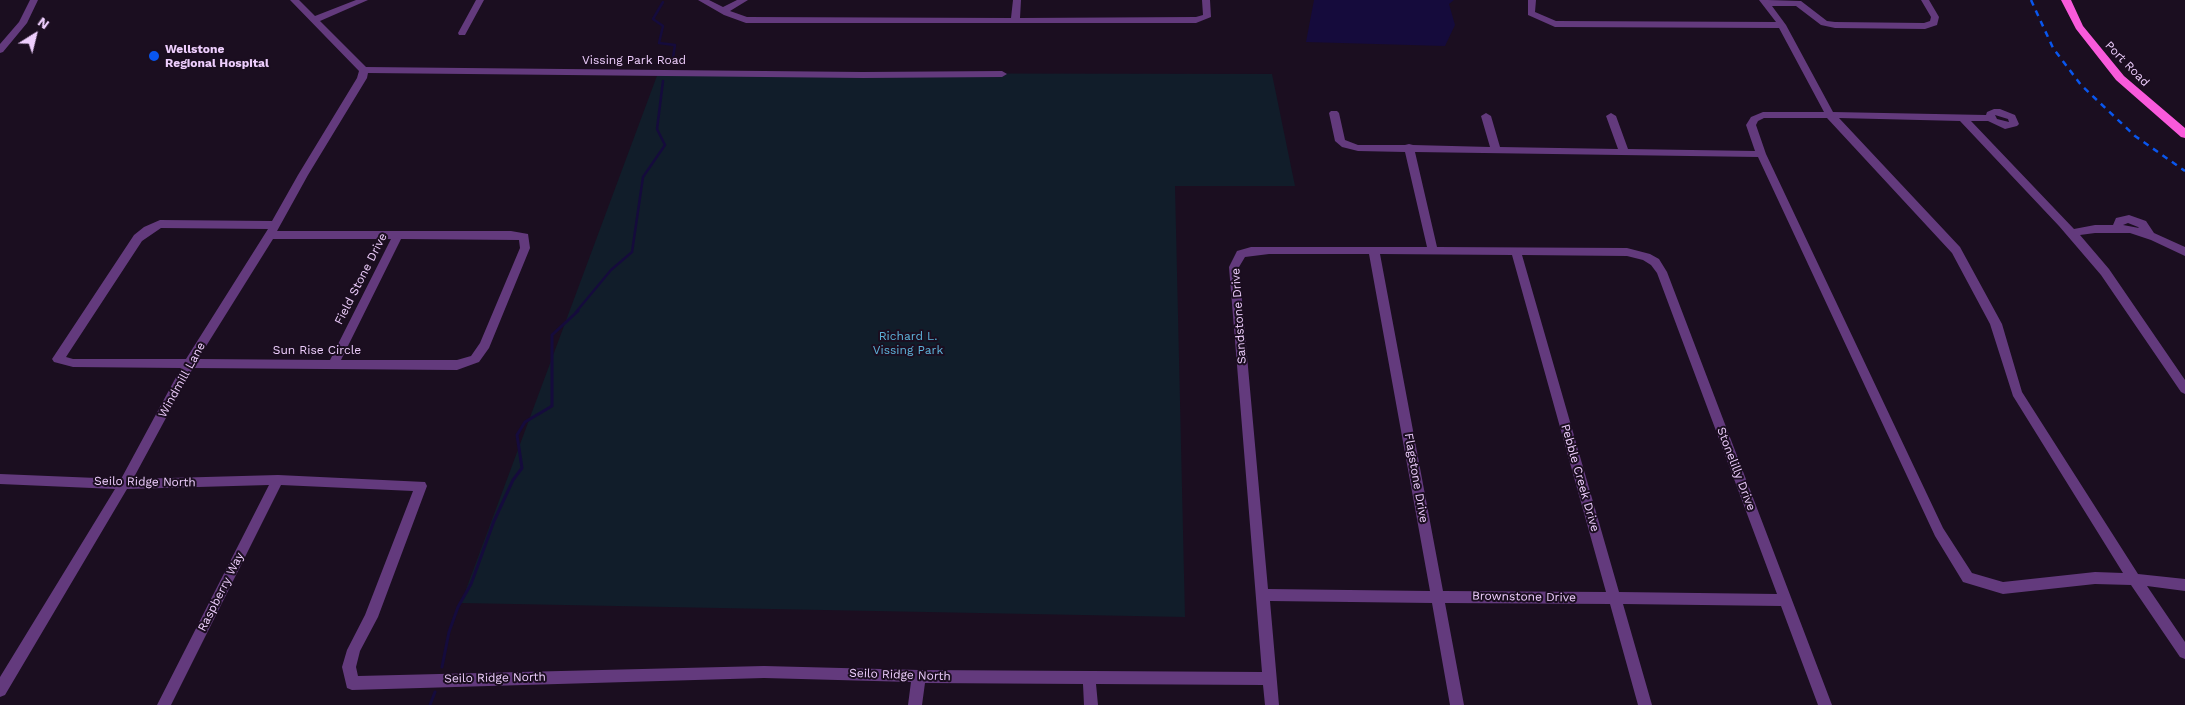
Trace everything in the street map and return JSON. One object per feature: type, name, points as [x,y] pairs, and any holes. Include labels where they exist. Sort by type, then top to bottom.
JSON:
[{"type":"main road","name":"Port Road","points":[[2066,0],[2079,27],[2120,78],[2185,134]]},
{"type":"street","points":[[0,50],[23,23],[34,0]]},
{"type":"street","points":[[294,0],[364,70]]},
{"type":"street","points":[[314,20],[364,0]]},
{"type":"street","points":[[462,33],[480,0]]},
{"type":"street","points":[[702,0],[746,20],[1015,21],[1196,20],[1207,17],[1206,0]]},
{"type":"street","points":[[723,11],[744,0]]},
{"type":"street","points":[[1015,21],[1017,0]]},
{"type":"street","points":[[1532,0],[1531,13],[1555,24],[1782,25]]},
{"type":"street","points":[[1765,2],[1797,2],[1824,23],[1835,25],[1925,26],[1934,23],[1935,17],[1925,0]]},
{"type":"street","points":[[1765,2],[1782,25],[1830,115],[1956,250],[1996,324],[2017,393],[2134,579],[2185,653]]},
{"type":"street","name":"Vissing Park Road","points":[[364,70],[1002,74]]},
{"type":"street","name":"Windmill Lane","points":[[0,690],[124,484],[189,364],[272,230],[302,175],[362,78],[364,70]]},
{"type":"street","points":[[1334,113],[1340,141],[1345,145],[1358,148],[1409,147],[1761,154]]},
{"type":"street","points":[[1991,118],[1763,115],[1754,119],[1751,125],[1761,154],[1939,532],[1968,578],[2003,588],[2095,578],[2134,579],[2185,586]]},
{"type":"street","points":[[1486,116],[1496,150]]},
{"type":"street","points":[[1611,116],[1624,152]]},
{"type":"street","points":[[1963,118],[2071,233],[2127,302],[2185,389]]},
{"type":"street","points":[[1409,147],[1433,251]]},
{"type":"street","name":"Sun Rise Circle","points":[[160,224],[398,235],[511,235],[524,237],[525,248],[485,345],[475,359],[458,365],[73,363],[58,359],[65,345],[138,238],[160,224]]},
{"type":"street","points":[[2071,233],[2116,228],[2130,229],[2150,235],[2185,252]]},
{"type":"street","name":"Field Stone Drive","points":[[334,363],[398,235]]},
{"type":"street","name":"Sandstone Drive","points":[[1272,705],[1234,267],[1236,260],[1241,254],[1252,250],[1627,252]]},
{"type":"street","name":"Flagstone Drive","points":[[1374,251],[1457,705]]},
{"type":"street","name":"Pebble Creek Drive","points":[[1516,252],[1645,705]]},
{"type":"street","name":"Stonelilly Drive","points":[[1627,252],[1656,262],[1662,272],[1825,705]]},
{"type":"street","name":"Seilo Ridge North","points":[[0,479],[124,484],[278,480],[421,486],[371,617],[354,650],[349,666],[352,683],[764,672],[1089,679],[1270,679]]},
{"type":"street","name":"Raspberry Way","points":[[164,705],[278,480]]},
{"type":"street","name":"Brownstone Drive","points":[[1263,595],[1785,600]]},
{"type":"street","points":[[915,705],[919,676]]},
{"type":"street","points":[[1089,679],[1091,705]]},
{"type":"green space","name":"Richard L. Vissing Park","points":[[658,73],[1272,74],[1295,186],[1175,186],[1185,617],[461,603]]},
{"type":"shaded area","points":[[1314,0],[1454,0],[1449,4],[1455,25],[1445,46],[1306,42]]},
{"type":"waterway","points":[[663,2],[653,19],[663,26],[659,43],[675,45],[673,58]]},
{"type":"waterway","points":[[576,312],[611,270],[632,252],[643,177],[665,145],[657,129],[663,81]]},
{"type":"waterway","points":[[442,667],[449,632],[458,607],[471,584],[494,521],[513,480],[522,468],[517,435],[525,422],[552,406],[552,335],[578,311]]},
{"type":"waterway","points":[[430,705],[435,692]]},
{"type":"railway","points":[[2031,0],[2053,48],[2081,85],[2135,136],[2185,171]]},
{"type":"place","name":"Wellstone Regional Hospital","points":[[154,56]]}]
